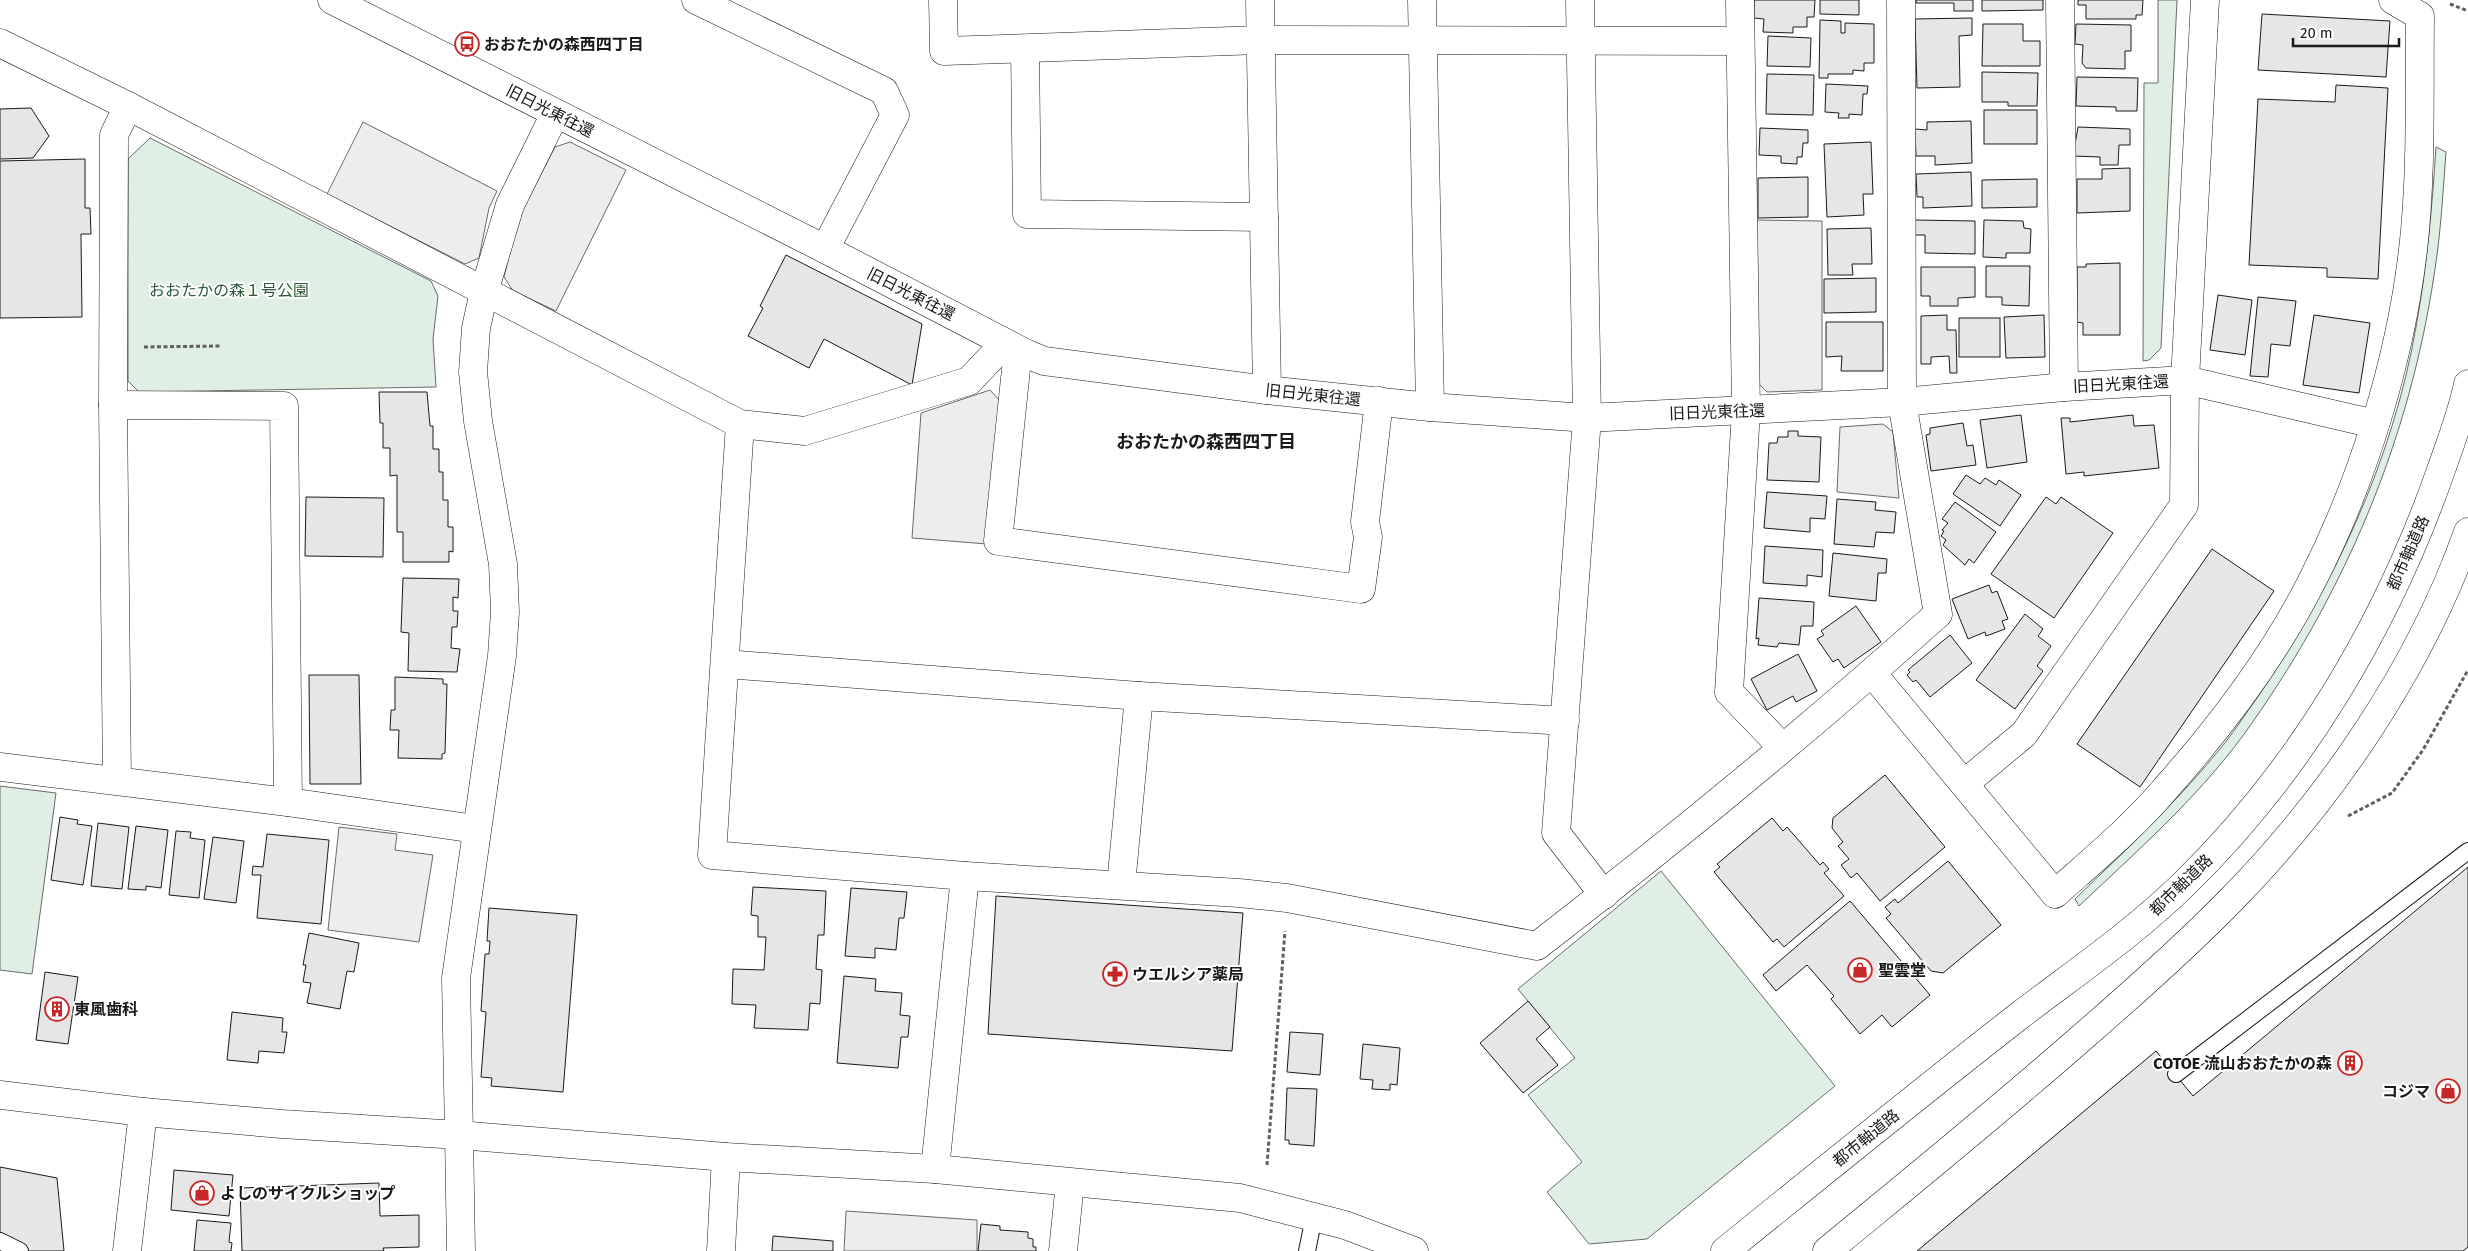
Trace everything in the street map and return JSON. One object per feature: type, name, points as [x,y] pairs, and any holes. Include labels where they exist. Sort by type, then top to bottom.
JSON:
[{"type":"street","name":"旧日光東往還","points":[[332,0],[824,249],[1011,346],[1044,361],[1266,390],[1430,407],[1588,418],[1902,402],[2064,387],[2185,380],[2375,424]]},
{"type":"street","points":[[696,0],[884,91],[895,115],[824,249]]},
{"type":"street","points":[[943,0],[944,51],[1260,40],[1422,42],[1580,39],[1740,41]]},
{"type":"street","points":[[1260,0],[1266,390]]},
{"type":"street","points":[[1422,0],[1430,407]]},
{"type":"street","points":[[1580,0],[1588,418],[1556,833],[1604,895]]},
{"type":"street","points":[[1740,0],[1746,411],[1729,692],[1782,747]]},
{"type":"street","points":[[740,424],[726,664],[712,855],[964,876],[1121,884],[1287,898],[1537,946],[1604,895],[1872,673],[1938,614],[1902,402],[1901,0]]},
{"type":"street","points":[[2060,0],[2064,387]]},
{"type":"street","points":[[1964,784],[2024,734],[2184,505],[2185,380],[2205,0]]},
{"type":"street","points":[[1872,673],[2055,894],[2122,834],[2165,790],[2214,731],[2250,683],[2312,583],[2339,525],[2375,424],[2405,304],[2413,248],[2417,181],[2420,16],[2393,0]]},
{"type":"street","points":[[0,43],[128,106],[740,424],[805,431],[969,381],[1011,346]]},
{"type":"street","points":[[1025,49],[1027,214],[1264,217]]},
{"type":"street","points":[[117,780],[113,405],[114,135],[128,106]]},
{"type":"street","points":[[461,1251],[456,978],[502,656],[505,612],[503,564],[478,422],[473,372],[476,328],[484,292],[510,205],[555,114]]},
{"type":"street","points":[[1011,346],[998,541],[1361,589],[1368,537],[1365,522],[1379,401]]},
{"type":"street","name":"都市軸道路","points":[[1725,1251],[2014,1020],[2136,927],[2184,884],[2234,832],[2315,726],[2372,629],[2401,573],[2425,515],[2468,384]]},
{"type":"street","points":[[113,405],[284,406],[288,802]]},
{"type":"street","points":[[1827,1251],[2027,1086],[2136,990],[2238,892],[2297,825],[2352,756],[2439,602],[2468,532]]},
{"type":"street","points":[[726,664],[1138,696],[1565,721]]},
{"type":"street","points":[[1121,884],[1138,696]]},
{"type":"street","points":[[0,767],[288,802],[476,830]]},
{"type":"street","points":[[934,1169],[964,876]]},
{"type":"street","points":[[0,1095],[143,1112],[282,1124],[459,1135],[726,1157],[934,1169],[1240,1198],[1346,1224],[1414,1251]]},
{"type":"street","points":[[127,1251],[143,1112]]},
{"type":"street","points":[[721,1251],[726,1157]]},
{"type":"street","points":[[1063,1251],[1070,1183]]},
{"type":"lane","points":[[2176,1074],[2468,851]]},
{"type":"lane","points":[[1308,1251],[1314,1216]]},
{"type":"lane","points":[[0,1241],[20,1251]]},
{"type":"path","points":[[2443,0],[2468,11]]},
{"type":"path","points":[[113,347],[222,346]]},
{"type":"path","points":[[2348,816],[2392,793],[2423,750],[2468,670]]},
{"type":"path","points":[[1268,1165],[1287,898]]},
{"type":"green space","points":[[2158,0],[2177,0],[2161,348],[2149,360],[2143,361],[2144,83],[2158,83]]},
{"type":"green space","name":"おおたかの森１号公園","points":[[150,138],[431,281],[438,296],[433,339],[436,387],[139,392],[128,381],[128,159]]},
{"type":"green space","points":[[2436,147],[2446,152],[2437,254],[2424,333],[2409,395],[2390,455],[2367,515],[2341,572],[2312,629],[2279,683],[2224,760],[2185,804],[2079,906],[2075,899],[2171,804],[2207,765],[2228,738],[2285,656],[2335,567],[2376,474],[2406,377],[2423,282],[2431,215]]},
{"type":"green space","points":[[0,786],[56,793],[32,974],[0,970]]},
{"type":"green space","points":[[1661,871],[1835,1086],[1647,1239],[1589,1244],[1547,1192],[1582,1162],[1528,1095],[1575,1058],[1518,989]]},
{"type":"shaded area","points":[[363,122],[497,191],[489,208],[479,258],[465,264],[327,194]]},
{"type":"shaded area","points":[[570,142],[626,170],[556,311],[513,291],[504,277],[518,219],[555,147]]},
{"type":"shaded area","points":[[1754,220],[1822,221],[1822,390],[1767,392],[1755,380]]},
{"type":"shaded area","points":[[990,390],[1002,403],[987,544],[912,538],[921,413]]},
{"type":"shaded area","points":[[1883,424],[1893,432],[1899,498],[1837,492],[1840,427]]},
{"type":"shaded area","points":[[339,827],[397,834],[395,850],[433,855],[419,942],[328,930]]},
{"type":"shaded area","points":[[846,1211],[977,1220],[977,1251],[844,1251]]},
{"type":"building","points":[[1754,0],[1815,0],[1814,17],[1807,17],[1807,27],[1793,27],[1793,33],[1763,32],[1764,19],[1754,18]]},
{"type":"building","points":[[1820,0],[1859,0],[1859,15],[1820,14]]},
{"type":"building","points":[[1916,0],[1973,0],[1973,11],[1954,11],[1954,3],[1916,3]]},
{"type":"building","points":[[1982,0],[2043,0],[2043,10],[1982,11]]},
{"type":"building","points":[[2078,0],[2143,0],[2142,15],[2136,15],[2136,19],[2086,19],[2086,5],[2078,5]]},
{"type":"building","points":[[2262,14],[2390,21],[2386,77],[2258,70]]},
{"type":"building","points":[[1972,18],[1972,35],[1959,36],[1960,87],[1917,88],[1915,19]]},
{"type":"building","points":[[1820,20],[1841,21],[1841,33],[1845,33],[1845,23],[1874,24],[1874,63],[1864,63],[1864,71],[1853,70],[1853,74],[1828,74],[1828,78],[1819,78]]},
{"type":"building","points":[[1983,24],[2023,24],[2023,41],[2040,41],[2040,66],[1982,66]]},
{"type":"building","points":[[2076,24],[2131,25],[2131,51],[2125,51],[2125,69],[2086,68],[2082,63],[2083,45],[2075,44]]},
{"type":"building","points":[[1768,36],[1811,38],[1810,67],[1767,66]]},
{"type":"building","points":[[1982,72],[2038,73],[2037,106],[2008,106],[2008,102],[1982,102]]},
{"type":"building","points":[[1767,74],[1814,75],[1813,115],[1766,114]]},
{"type":"building","points":[[2077,77],[2138,78],[2137,111],[2116,111],[2116,107],[2076,106]]},
{"type":"building","points":[[1826,84],[1868,86],[1867,94],[1863,94],[1862,115],[1849,114],[1849,118],[1838,118],[1839,113],[1825,112]]},
{"type":"building","points":[[2336,85],[2388,88],[2378,279],[2327,277],[2327,268],[2249,265],[2258,99],[2335,102]]},
{"type":"building","points":[[31,108],[49,136],[33,158],[0,159],[0,109]]},
{"type":"building","points":[[1984,110],[2037,110],[2037,144],[1984,144]]},
{"type":"building","points":[[1971,121],[1972,163],[1935,165],[1935,156],[1916,156],[1915,129],[1927,130],[1927,122]]},
{"type":"building","points":[[2078,127],[2130,129],[2130,145],[2119,145],[2118,165],[2100,165],[2100,157],[2073,156]]},
{"type":"building","points":[[1760,128],[1808,130],[1808,143],[1803,143],[1802,157],[1797,157],[1797,164],[1781,163],[1781,156],[1759,155]]},
{"type":"building","points":[[1871,142],[1873,194],[1863,194],[1864,215],[1827,217],[1824,144]]},
{"type":"building","points":[[85,159],[85,208],[90,208],[91,234],[81,234],[82,317],[0,318],[0,161]]},
{"type":"building","points":[[2130,168],[2130,211],[2077,213],[2077,179],[2102,179],[2102,169]]},
{"type":"building","points":[[1971,172],[1972,206],[1923,208],[1923,197],[1917,197],[1916,174]]},
{"type":"building","points":[[1808,177],[1808,217],[1758,218],[1758,178]]},
{"type":"building","points":[[2037,179],[2037,207],[1982,208],[1982,180]]},
{"type":"building","points":[[1915,220],[1975,221],[1975,254],[1925,253],[1925,235],[1915,235]]},
{"type":"building","points":[[1984,220],[2023,221],[2024,228],[2031,229],[2030,253],[2006,253],[2006,258],[1983,257]]},
{"type":"building","points":[[1871,228],[1872,264],[1852,264],[1853,275],[1828,275],[1827,229]]},
{"type":"building","points":[[786,255],[922,324],[912,385],[824,339],[809,368],[748,336],[763,308],[760,306]]},
{"type":"building","points":[[2120,263],[2120,335],[2083,335],[2083,323],[2077,322],[2077,267],[2086,267],[2086,264]]},
{"type":"building","points":[[1986,266],[2030,266],[2029,306],[2002,305],[2002,297],[1986,297]]},
{"type":"building","points":[[1921,267],[1975,267],[1975,297],[1958,298],[1958,306],[1930,306],[1930,296],[1921,296]]},
{"type":"building","points":[[1876,278],[1876,312],[1824,313],[1824,279]]},
{"type":"building","points":[[2218,295],[2252,300],[2245,355],[2210,350]]},
{"type":"building","points":[[2258,297],[2296,301],[2290,346],[2271,344],[2268,377],[2250,376]]},
{"type":"building","points":[[1947,315],[1947,330],[1956,330],[1957,373],[1950,373],[1949,356],[1931,357],[1931,364],[1921,364],[1921,316]]},
{"type":"building","points":[[2044,315],[2045,357],[2006,358],[2004,317]]},
{"type":"building","points":[[2314,315],[2370,323],[2359,393],[2303,385]]},
{"type":"building","points":[[1959,318],[2000,318],[2000,357],[1959,357]]},
{"type":"building","points":[[1826,322],[1883,322],[1883,371],[1841,371],[1842,356],[1826,357]]},
{"type":"building","points":[[379,392],[427,392],[430,426],[433,426],[433,449],[439,449],[439,472],[443,472],[443,500],[448,500],[448,527],[453,527],[453,552],[449,551],[449,562],[403,562],[403,532],[397,532],[397,475],[390,476],[390,448],[383,448],[383,423],[380,423]]},
{"type":"building","points":[[2021,415],[2027,462],[1987,468],[1980,420]]},
{"type":"building","points":[[2133,415],[2134,426],[2154,425],[2159,468],[2084,476],[2084,472],[2066,474],[2061,418],[2070,418],[2070,422]]},
{"type":"building","points":[[1963,423],[1967,446],[1973,445],[1976,465],[1931,471],[1926,435],[1930,434],[1930,428]]},
{"type":"building","points":[[1788,431],[1798,431],[1798,436],[1821,437],[1819,482],[1767,480],[1769,443],[1777,443],[1778,437],[1788,437]]},
{"type":"building","points":[[1966,475],[1980,484],[1985,478],[1996,485],[1999,480],[2021,495],[2000,526],[1953,494]]},
{"type":"building","points":[[1767,492],[1827,496],[1825,519],[1810,518],[1810,532],[1764,528]]},
{"type":"building","points":[[306,497],[384,498],[383,557],[305,556]]},
{"type":"building","points":[[2046,497],[2056,504],[2061,497],[2113,533],[2054,618],[1991,574]]},
{"type":"building","points":[[1837,499],[1876,502],[1875,510],[1896,512],[1894,533],[1876,532],[1874,547],[1834,544]]},
{"type":"building","points":[[1955,502],[1996,532],[1974,563],[1969,559],[1965,565],[1943,545],[1946,540],[1941,536],[1944,531],[1942,530],[1948,523],[1942,519]]},
{"type":"building","points":[[1765,546],[1823,550],[1822,577],[1807,575],[1807,586],[1763,583]]},
{"type":"building","points":[[2212,549],[2274,591],[2140,787],[2077,744]]},
{"type":"building","points":[[1833,553],[1887,559],[1886,573],[1878,573],[1876,601],[1829,596]]},
{"type":"building","points":[[403,578],[459,579],[458,598],[453,597],[453,611],[458,611],[457,627],[452,627],[451,648],[460,649],[457,672],[408,671],[409,633],[401,632]]},
{"type":"building","points":[[1989,585],[1992,593],[1997,591],[2008,619],[2002,621],[2005,629],[1986,636],[1985,632],[1968,639],[1952,599]]},
{"type":"building","points":[[1759,598],[1814,602],[1813,626],[1801,626],[1799,645],[1779,643],[1777,647],[1758,645],[1759,638],[1756,639]]},
{"type":"building","points":[[1856,606],[1881,642],[1844,668],[1838,659],[1833,662],[1817,639],[1824,635],[1821,631]]},
{"type":"building","points":[[2025,614],[2043,629],[2038,636],[2051,646],[2037,666],[2043,671],[2015,709],[1976,680]]},
{"type":"building","points":[[1950,635],[1972,663],[1930,697],[1916,680],[1913,682],[1907,675],[1910,672],[1908,670]]},
{"type":"building","points":[[1798,654],[1817,691],[1796,702],[1793,696],[1767,710],[1751,679]]},
{"type":"building","points":[[309,675],[359,675],[361,784],[310,784]]},
{"type":"building","points":[[395,677],[443,679],[443,684],[447,684],[445,753],[442,754],[442,759],[398,758],[399,730],[390,730],[391,710],[395,710]]},
{"type":"building","points":[[1885,775],[1945,847],[1880,901],[1857,873],[1851,878],[1841,865],[1849,859],[1838,846],[1843,842],[1832,828],[1833,818]]},
{"type":"building","points":[[60,817],[78,820],[77,824],[92,826],[83,885],[51,880]]},
{"type":"building","points":[[1772,818],[1783,831],[1787,827],[1820,865],[1823,862],[1829,869],[1824,873],[1844,896],[1784,947],[1777,939],[1773,942],[1714,872],[1720,867],[1717,864]]},
{"type":"building","points":[[98,823],[129,827],[122,889],[91,886]]},
{"type":"building","points":[[136,826],[168,830],[161,888],[146,886],[146,890],[128,889]]},
{"type":"building","points":[[176,831],[191,832],[190,838],[205,840],[199,898],[169,895]]},
{"type":"building","points":[[267,834],[329,840],[321,924],[257,918],[261,875],[252,875],[253,866],[263,867]]},
{"type":"building","points":[[213,837],[244,841],[236,903],[204,899]]},
{"type":"building","points":[[1948,861],[2001,925],[1943,973],[1931,971],[1886,918],[1891,914],[1885,907],[1895,899],[1898,903]]},
{"type":"building","name":"COTOE 流山おおたかの森","points":[[2468,867],[2468,1247],[2463,1251],[1917,1251],[2156,1051],[2193,1096]]},
{"type":"building","points":[[753,887],[826,891],[824,935],[818,935],[816,969],[822,970],[820,1004],[810,1003],[808,1030],[754,1028],[756,1005],[732,1004],[733,969],[764,970],[766,937],[758,937],[758,916],[751,915]]},
{"type":"building","points":[[851,888],[907,892],[904,918],[899,918],[896,950],[875,948],[875,958],[845,956]]},
{"type":"building","name":"ウエルシア薬局","points":[[996,896],[1243,913],[1232,1051],[988,1034]]},
{"type":"building","name":"聖雲堂","points":[[1850,901],[1930,995],[1892,1027],[1882,1015],[1860,1034],[1831,999],[1834,996],[1807,965],[1776,991],[1763,975]]},
{"type":"building","points":[[489,908],[577,915],[563,1092],[491,1086],[492,1078],[481,1077],[486,1012],[481,1011],[485,954],[489,954],[490,941],[487,941]]},
{"type":"building","points":[[309,933],[359,943],[354,972],[347,971],[340,1009],[307,1003],[311,983],[303,982],[306,965],[303,965]]},
{"type":"building","name":"東風歯科","points":[[45,972],[78,977],[68,1044],[36,1040]]},
{"type":"building","points":[[844,976],[876,979],[875,991],[902,993],[900,1015],[910,1016],[908,1037],[901,1037],[898,1068],[837,1063]]},
{"type":"building","points":[[1528,1001],[1550,1027],[1536,1039],[1558,1065],[1523,1093],[1480,1043]]},
{"type":"building","points":[[232,1012],[283,1018],[282,1032],[287,1032],[284,1053],[259,1051],[258,1063],[227,1060]]},
{"type":"building","points":[[1290,1032],[1323,1034],[1320,1075],[1287,1072]]},
{"type":"building","points":[[1363,1044],[1400,1048],[1397,1085],[1390,1084],[1390,1090],[1372,1089],[1373,1080],[1360,1079]]},
{"type":"building","points":[[1287,1088],[1317,1089],[1314,1146],[1289,1144],[1289,1140],[1285,1140]]},
{"type":"building","points":[[0,1167],[57,1178],[64,1251],[0,1251]]},
{"type":"building","name":"よしのサイクルショップ","points":[[174,1170],[233,1175],[229,1216],[171,1210]]},
{"type":"building","points":[[379,1183],[380,1216],[419,1215],[419,1247],[383,1248],[384,1251],[242,1251],[240,1188]]},
{"type":"building","points":[[197,1220],[231,1223],[229,1242],[232,1243],[231,1251],[194,1251]]},
{"type":"building","points":[[981,1224],[1000,1226],[1000,1230],[1028,1232],[1028,1238],[1033,1239],[1033,1247],[1036,1247],[1036,1251],[978,1251]]},
{"type":"building","points":[[773,1236],[833,1241],[833,1251],[772,1251]]},
{"type":"place","name":"おおたかの森西四丁目","points":[[467,44]]},
{"type":"place","name":"聖雲堂","points":[[1860,970]]},
{"type":"place","name":"ウエルシア薬局","points":[[1115,974]]},
{"type":"place","name":"東風歯科","points":[[57,1009]]},
{"type":"place","name":"COTOE 流山おおたかの森","points":[[2350,1063]]},
{"type":"place","name":"コジマ","points":[[2448,1091]]},
{"type":"place","name":"よしのサイクルショップ","points":[[202,1193]]},
{"type":"district","name":"おおたかの森西四丁目","points":[[1206,442]]}]
